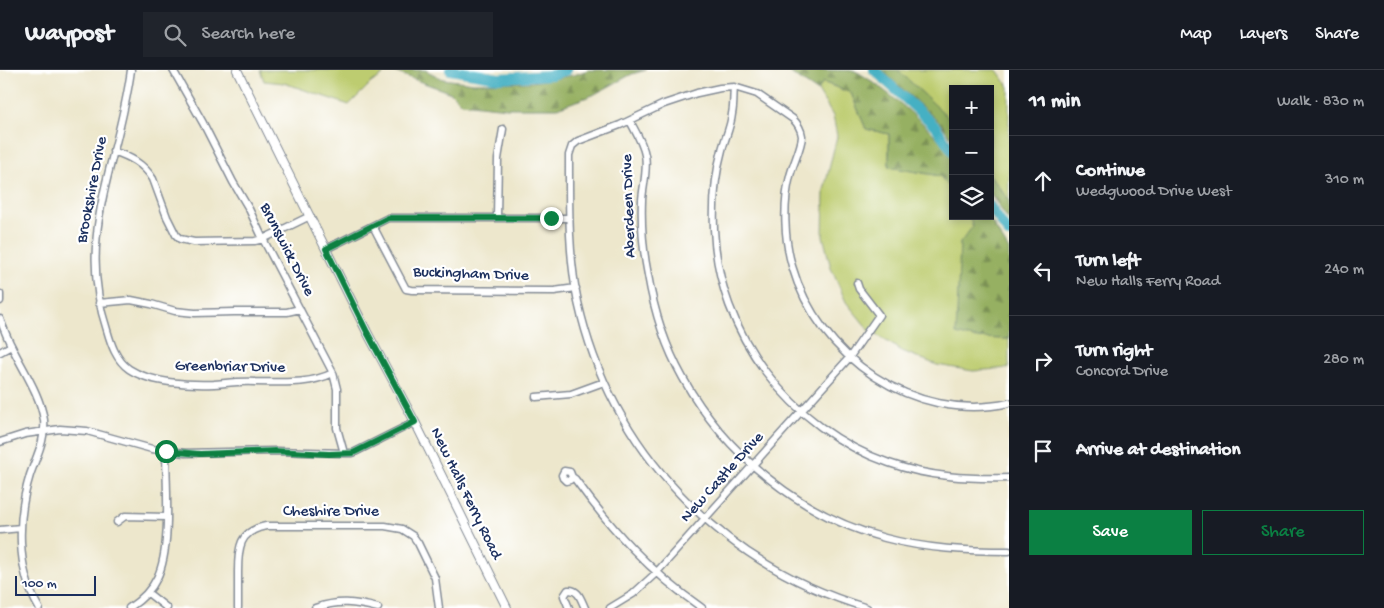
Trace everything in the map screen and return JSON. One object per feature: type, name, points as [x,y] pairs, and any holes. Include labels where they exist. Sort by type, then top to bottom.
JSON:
[{"type":"main road","name":"New Halls Ferry Road","points":[[237,70],[507,608]]},
{"type":"street","name":"Brookshire Drive","points":[[128,368],[119,359],[112,346],[99,303],[94,265],[96,234],[102,198],[130,70]]},
{"type":"street","name":"Brunswick Drive","points":[[173,70],[249,209],[333,373],[337,389],[338,428],[344,453]]},
{"type":"street","points":[[734,87],[732,115],[722,149],[714,206],[715,244],[720,275],[730,307],[752,352],[782,392],[800,411],[846,444],[889,463],[936,475],[990,479],[1009,478]]},
{"type":"street","points":[[867,608],[819,591],[786,576],[736,544],[705,519],[676,490],[648,456],[626,422],[604,382],[587,334],[576,288],[569,218],[569,155],[572,146],[578,141],[630,121],[650,109],[707,91],[734,87],[757,94],[798,124],[800,129],[801,141],[786,197],[786,226],[789,254],[801,290],[816,320],[849,358],[864,370],[890,385],[922,398],[961,406],[988,406],[1009,403]]},
{"type":"street","name":"Aberdeen Drive","points":[[630,121],[646,157],[642,201],[642,240],[651,290],[660,325],[682,377],[698,404],[720,430],[754,465],[779,486],[835,519],[869,533],[902,542],[953,550],[1009,551]]},
{"type":"street","points":[[497,218],[498,159],[503,129]]},
{"type":"street","points":[[113,151],[132,158],[149,173],[172,228],[180,239],[194,242],[255,242],[310,216]]},
{"type":"street","points":[[326,249],[388,218],[569,218]]},
{"type":"street","name":"Buckingham Drive","points":[[373,226],[406,289],[554,291],[576,288]]},
{"type":"street","name":"New Castle Drive","points":[[610,608],[633,594],[656,573],[849,358],[879,315],[859,289],[857,283]]},
{"type":"street","points":[[0,294],[0,301]]},
{"type":"street","points":[[99,303],[131,300],[195,314],[288,312],[300,309]]},
{"type":"street","points":[[1,323],[36,394],[44,420],[44,431],[26,489],[21,528],[26,576],[30,590],[39,608]]},
{"type":"street","points":[[0,352],[11,346]]},
{"type":"street","name":"Greenbriar Drive","points":[[128,368],[137,373],[185,384],[295,383],[324,377],[333,373]]},
{"type":"street","points":[[536,397],[571,394],[604,382]]},
{"type":"street","points":[[0,442],[25,434],[60,429],[87,431],[152,449],[200,454],[275,451],[353,453],[415,422]]},
{"type":"street","points":[[129,608],[148,593],[162,567],[166,544],[166,451]]},
{"type":"street","points":[[572,477],[575,478],[617,534],[656,573],[702,608]]},
{"type":"street","points":[[117,522],[124,516],[166,518]]},
{"type":"street","name":"Cheshire Drive","points":[[238,608],[238,549],[249,532],[266,526],[375,526],[402,529],[413,536],[435,578],[439,608]]},
{"type":"street","points":[[0,530],[21,528]]},
{"type":"street","points":[[569,608],[564,596],[568,590],[577,592],[586,608]]},
{"type":"street","points":[[148,593],[167,608]]},
{"type":"street","points":[[315,608],[338,602],[347,605],[360,603],[378,608]]},
{"type":"green space","points":[[260,70],[384,70],[382,76],[372,82],[349,105],[284,83],[264,81]]},
{"type":"green space","points":[[389,70],[425,70],[443,79],[473,83],[532,82],[574,75],[588,70],[646,70],[632,74],[593,95],[557,108],[507,108],[461,103],[451,93]]},
{"type":"green space","points":[[786,70],[855,71],[878,86],[910,111],[948,151],[949,186],[940,176],[889,167],[889,134],[866,129],[851,93],[823,82],[817,91]]},
{"type":"green space","points":[[881,70],[898,70],[949,118],[949,135],[940,123]]},
{"type":"green space","points":[[898,70],[997,70],[1009,87],[1009,201],[994,180],[994,85],[949,85],[949,119]]},
{"type":"green space","points":[[822,82],[851,93],[866,129],[889,134],[889,167],[940,176],[949,186],[949,220],[971,220],[973,226],[960,244],[973,338],[1009,339],[1009,368],[973,371],[937,365],[902,351],[869,330],[846,302],[831,268],[823,236],[824,190],[837,136],[833,116],[818,91]]},
{"type":"green space","points":[[994,180],[1009,201],[1009,221],[994,199]]},
{"type":"green space","points":[[971,220],[990,220],[1009,250],[1009,339],[973,338],[956,334],[960,243],[973,226]]},
{"type":"waterway","points":[[450,70],[499,78],[552,75],[567,70]]},
{"type":"waterway","points":[[874,70],[936,127],[949,146]]},
{"type":"waterway","points":[[994,212],[1009,234]]},
{"type":"route","points":[[166,451],[200,454],[275,451],[329,454],[353,453],[415,422],[367,332],[326,249],[388,218],[551,218]]}]
